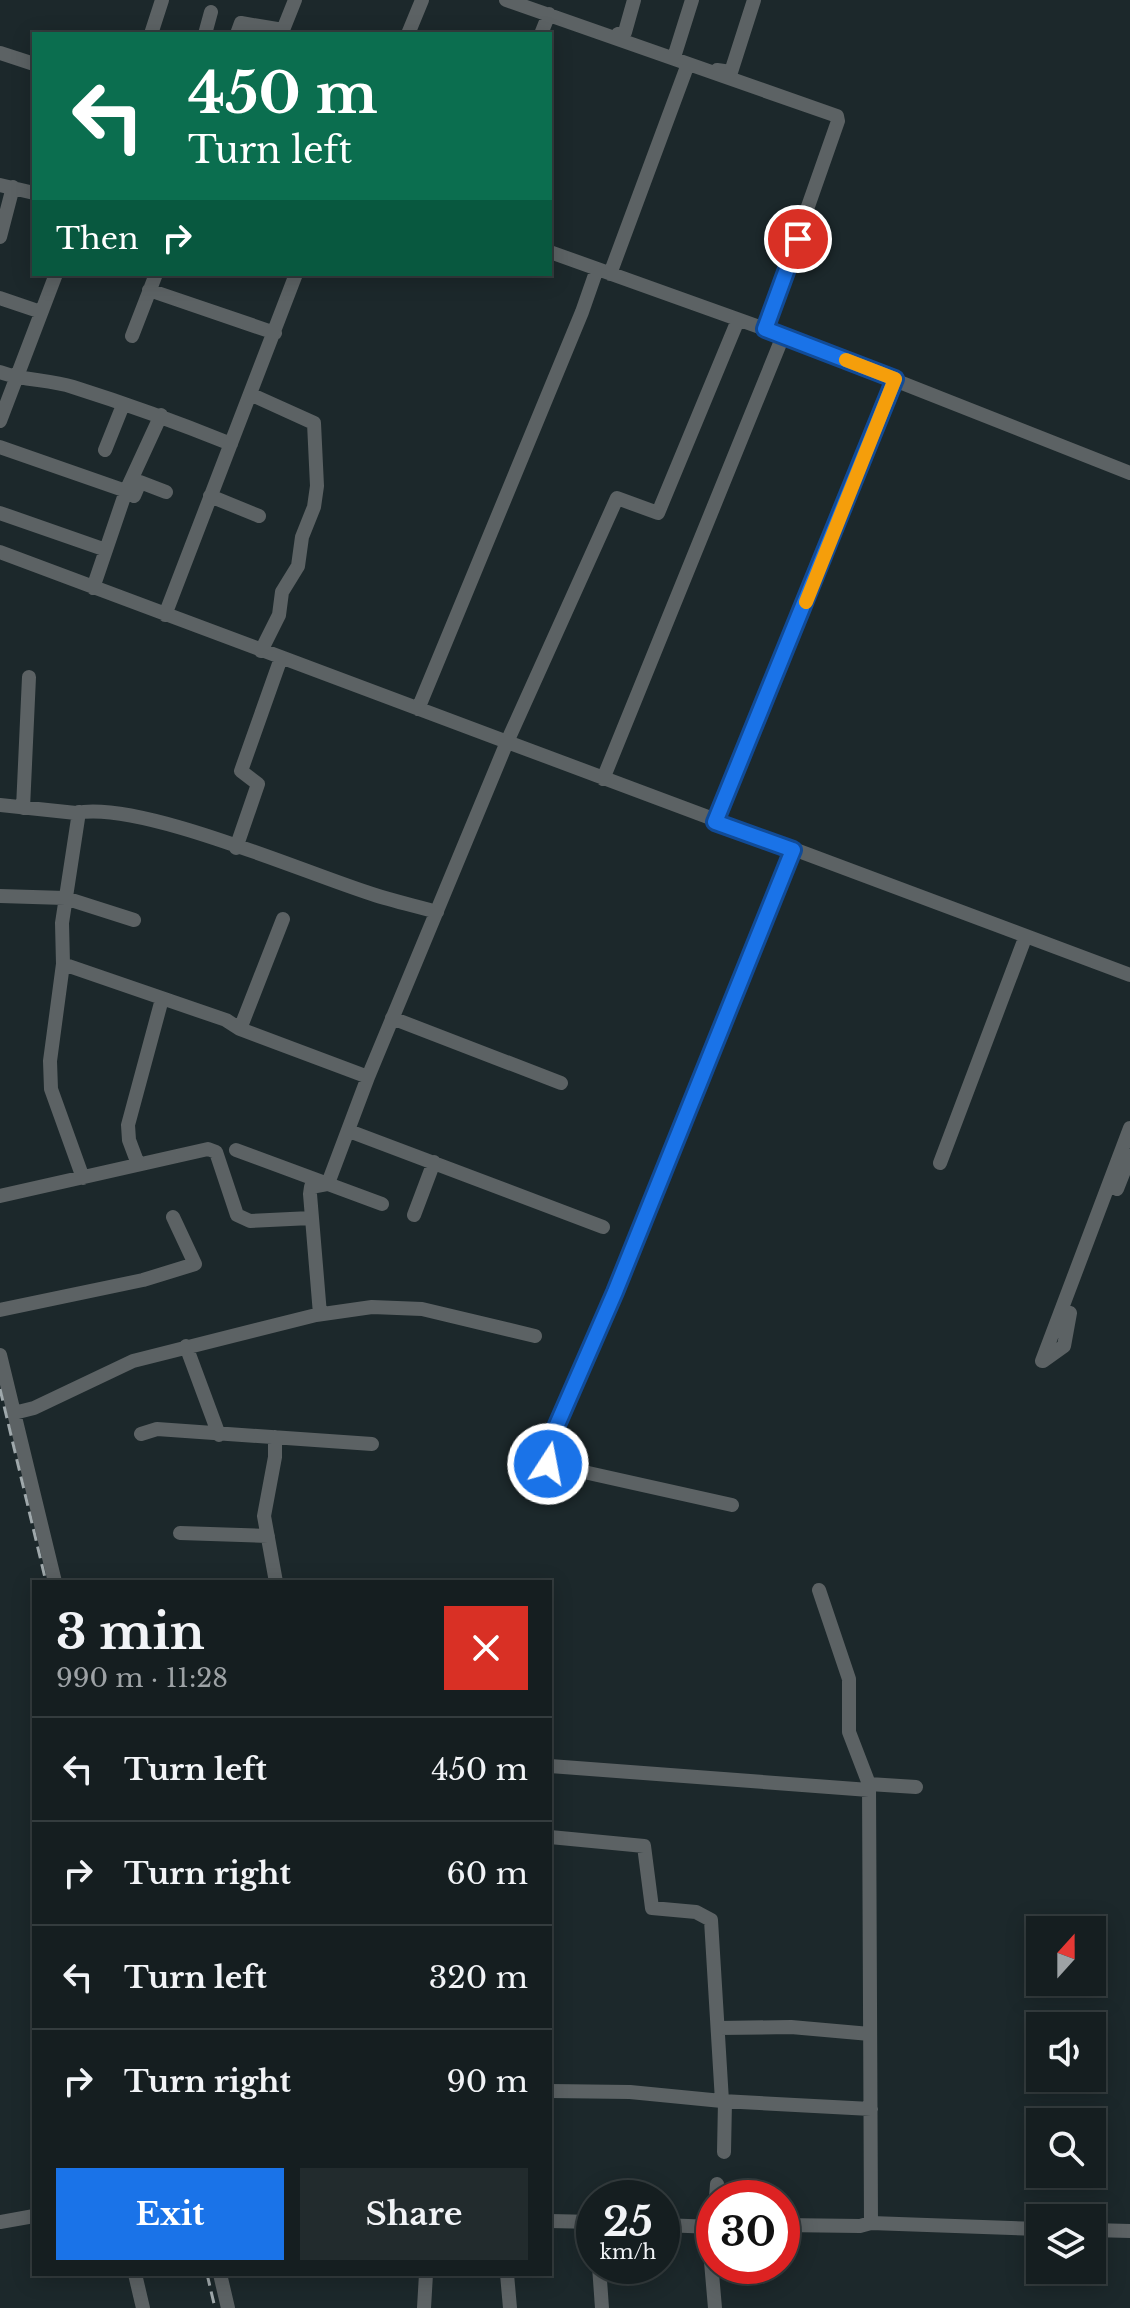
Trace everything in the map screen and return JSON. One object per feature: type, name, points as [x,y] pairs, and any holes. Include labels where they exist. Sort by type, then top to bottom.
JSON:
[{"type":"street","points":[[152,32],[162,0]]},
{"type":"street","points":[[238,32],[241,23],[283,30],[295,0]]},
{"type":"street","points":[[409,32],[422,0]]},
{"type":"street","points":[[506,0],[544,7],[838,119],[765,329]]},
{"type":"street","points":[[521,0],[730,75],[754,0]]},
{"type":"street","points":[[618,34],[625,32],[634,0]]},
{"type":"street","points":[[675,54],[692,0]]},
{"type":"street","points":[[541,32],[544,7]]},
{"type":"street","points":[[206,32],[211,12]]},
{"type":"street","points":[[0,53],[32,63]]},
{"type":"street","points":[[418,709],[688,64]]},
{"type":"street","points":[[0,237],[7,186],[32,192]]},
{"type":"street","points":[[552,253],[765,329],[1042,441],[1130,473]]},
{"type":"street","points":[[0,421],[55,276]]},
{"type":"street","points":[[132,336],[155,276]]},
{"type":"street","points":[[165,615],[295,276]]},
{"type":"street","points":[[149,290],[275,333]]},
{"type":"street","points":[[0,298],[41,312]]},
{"type":"street","points":[[327,1184],[392,1018],[507,742],[617,498],[658,513],[738,320]]},
{"type":"street","points":[[603,779],[783,336]]},
{"type":"street","points":[[0,372],[16,378],[69,386],[161,415],[231,444]]},
{"type":"street","points":[[715,822],[895,379]]},
{"type":"street","points":[[250,394],[314,423],[317,486],[298,566],[282,592],[279,615],[261,651]]},
{"type":"street","points":[[105,450],[123,405]]},
{"type":"street","points":[[97,589],[106,550],[126,491],[161,415]]},
{"type":"street","points":[[0,447],[126,491]]},
{"type":"street","points":[[97,589],[136,487],[140,482],[148,483],[166,492]]},
{"type":"street","points":[[210,496],[259,516]]},
{"type":"street","points":[[0,513],[106,550]]},
{"type":"street","points":[[0,552],[1130,975]]},
{"type":"street","points":[[236,848],[258,784],[241,771],[281,658]]},
{"type":"street","points":[[23,808],[29,677]]},
{"type":"street","points":[[0,805],[148,820],[376,896],[437,912]]},
{"type":"street","points":[[79,812],[65,898],[63,964],[50,1061],[51,1089],[83,1178]]},
{"type":"street","points":[[732,1505],[548,1464],[546,1450],[621,1278],[793,850]]},
{"type":"street","points":[[0,896],[65,898],[134,920]]},
{"type":"street","points":[[240,1029],[283,919]]},
{"type":"street","points":[[940,1163],[1025,938]]},
{"type":"street","points":[[63,964],[226,1020],[240,1029],[368,1077]]},
{"type":"street","points":[[138,1164],[129,1140],[128,1125],[162,999]]},
{"type":"street","points":[[392,1018],[561,1083]]},
{"type":"street","points":[[1130,1128],[1042,1361],[1064,1346],[1065,1327],[1092,1248],[1130,1156]]},
{"type":"street","points":[[349,1131],[603,1227]]},
{"type":"street","points":[[0,1196],[208,1149],[216,1152],[237,1215],[250,1221],[311,1218]]},
{"type":"street","points":[[236,1150],[382,1204]]},
{"type":"street","points":[[414,1215],[434,1162]]},
{"type":"street","points":[[320,1314],[311,1187],[327,1184]]},
{"type":"street","points":[[0,1310],[143,1280],[195,1264],[173,1217]]},
{"type":"street","points":[[14,1413],[34,1408],[133,1361],[320,1314],[372,1307],[422,1309],[535,1336]]},
{"type":"street","points":[[186,1346],[219,1435]]},
{"type":"street","points":[[0,1355],[55,1580]]},
{"type":"street","points":[[141,1434],[157,1429],[372,1444]]},
{"type":"street","points":[[275,1437],[275,1457],[264,1516],[276,1580]]},
{"type":"street","points":[[180,1533],[268,1536]]},
{"type":"street","points":[[819,1590],[849,1679],[850,1739],[869,1787],[871,2223]]},
{"type":"street","points":[[552,1766],[869,1787],[916,1787]]},
{"type":"street","points":[[552,1837],[644,1846],[652,1908],[696,1912],[711,1920],[724,2101],[724,2152]]},
{"type":"street","points":[[719,2028],[791,2027],[870,2034]]},
{"type":"street","points":[[552,2091],[630,2092],[871,2109]]},
{"type":"street","points":[[0,2222],[32,2216]]},
{"type":"street","points":[[552,2221],[576,2222]]},
{"type":"street","points":[[800,2225],[860,2226],[871,2223],[1026,2229]]},
{"type":"street","points":[[1106,2230],[1130,2231]]},
{"type":"street","points":[[135,2276],[143,2308]]},
{"type":"street","points":[[220,2276],[228,2308]]},
{"type":"street","points":[[424,2308],[426,2276]]},
{"type":"street","points":[[507,2276],[510,2308]]},
{"type":"street","points":[[600,2284],[602,2308]]},
{"type":"street","points":[[714,2284],[715,2308]]},
{"type":"railway","points":[[0,1389],[46,1580]]},
{"type":"railway","points":[[207,2276],[215,2308]]},
{"type":"slow traffic","points":[[806,602],[839,510],[895,379],[846,360]]},
{"type":"route","points":[[548,1464],[546,1450],[615,1292],[793,850],[715,822],[824,557],[869,436],[895,379],[765,329],[798,239]]}]
